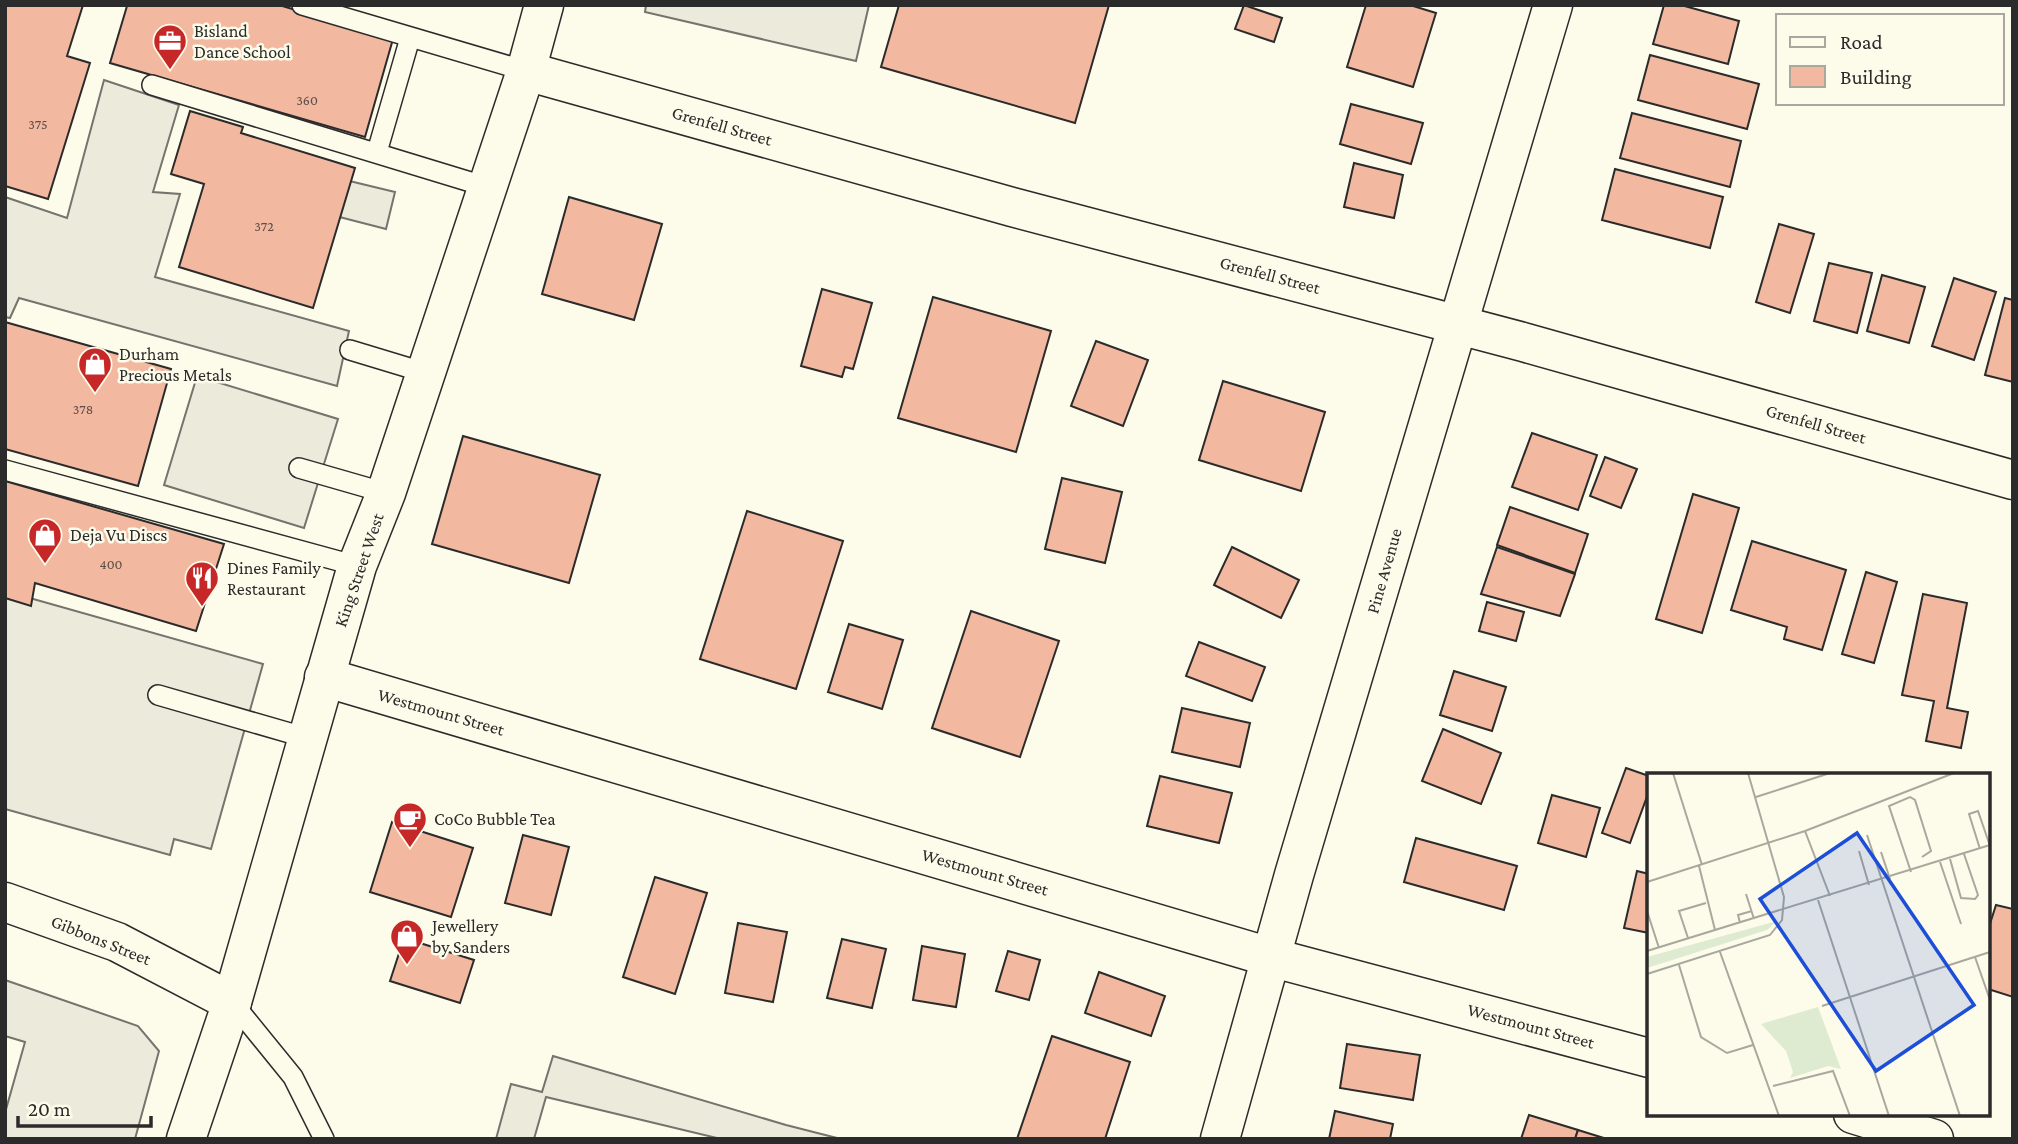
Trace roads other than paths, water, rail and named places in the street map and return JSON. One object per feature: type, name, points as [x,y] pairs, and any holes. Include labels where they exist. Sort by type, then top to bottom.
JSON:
[{"type":"street","name":"King Street West","points":[[186,1139],[232,1002],[357,566],[386,494],[526,71],[544,5]]},
{"type":"street","name":"Pine Avenue","points":[[1220,1139],[1270,957],[1553,5]]},
{"type":"street","name":"Grenfell Street","points":[[526,71],[1012,207],[1457,324],[2013,480]]},
{"type":"street","name":"Westmount Street","points":[[324,677],[1270,957],[1647,1057]]},
{"type":"street","name":"Gibbons Street","points":[[5,902],[117,942],[232,1002]]},
{"type":"street","points":[[1859,1116],[1934,1139]]},
{"type":"lane","points":[[302,5],[526,71]]},
{"type":"lane","points":[[377,152],[410,38]]},
{"type":"lane","points":[[152,85],[487,187]]},
{"type":"lane","points":[[351,350],[426,373]]},
{"type":"lane","points":[[299,468],[386,494]]},
{"type":"lane","points":[[5,470],[357,566]]},
{"type":"lane","points":[[158,695],[307,738]]},
{"type":"lane","points":[[232,1002],[293,1077],[324,1139]]},
{"type":"place","name":"Bisland Dance School","points":[[170,71]]},
{"type":"place","name":"Durham Precious Metals","points":[[95,394]]},
{"type":"place","name":"Deja Vu Discs","points":[[45,565]]},
{"type":"place","name":"Dines Family Restaurant","points":[[202,608]]},
{"type":"place","name":"CoCo Bubble Tea","points":[[410,849]]},
{"type":"place","name":"Jewellery by Sanders","points":[[407,966]]}]
